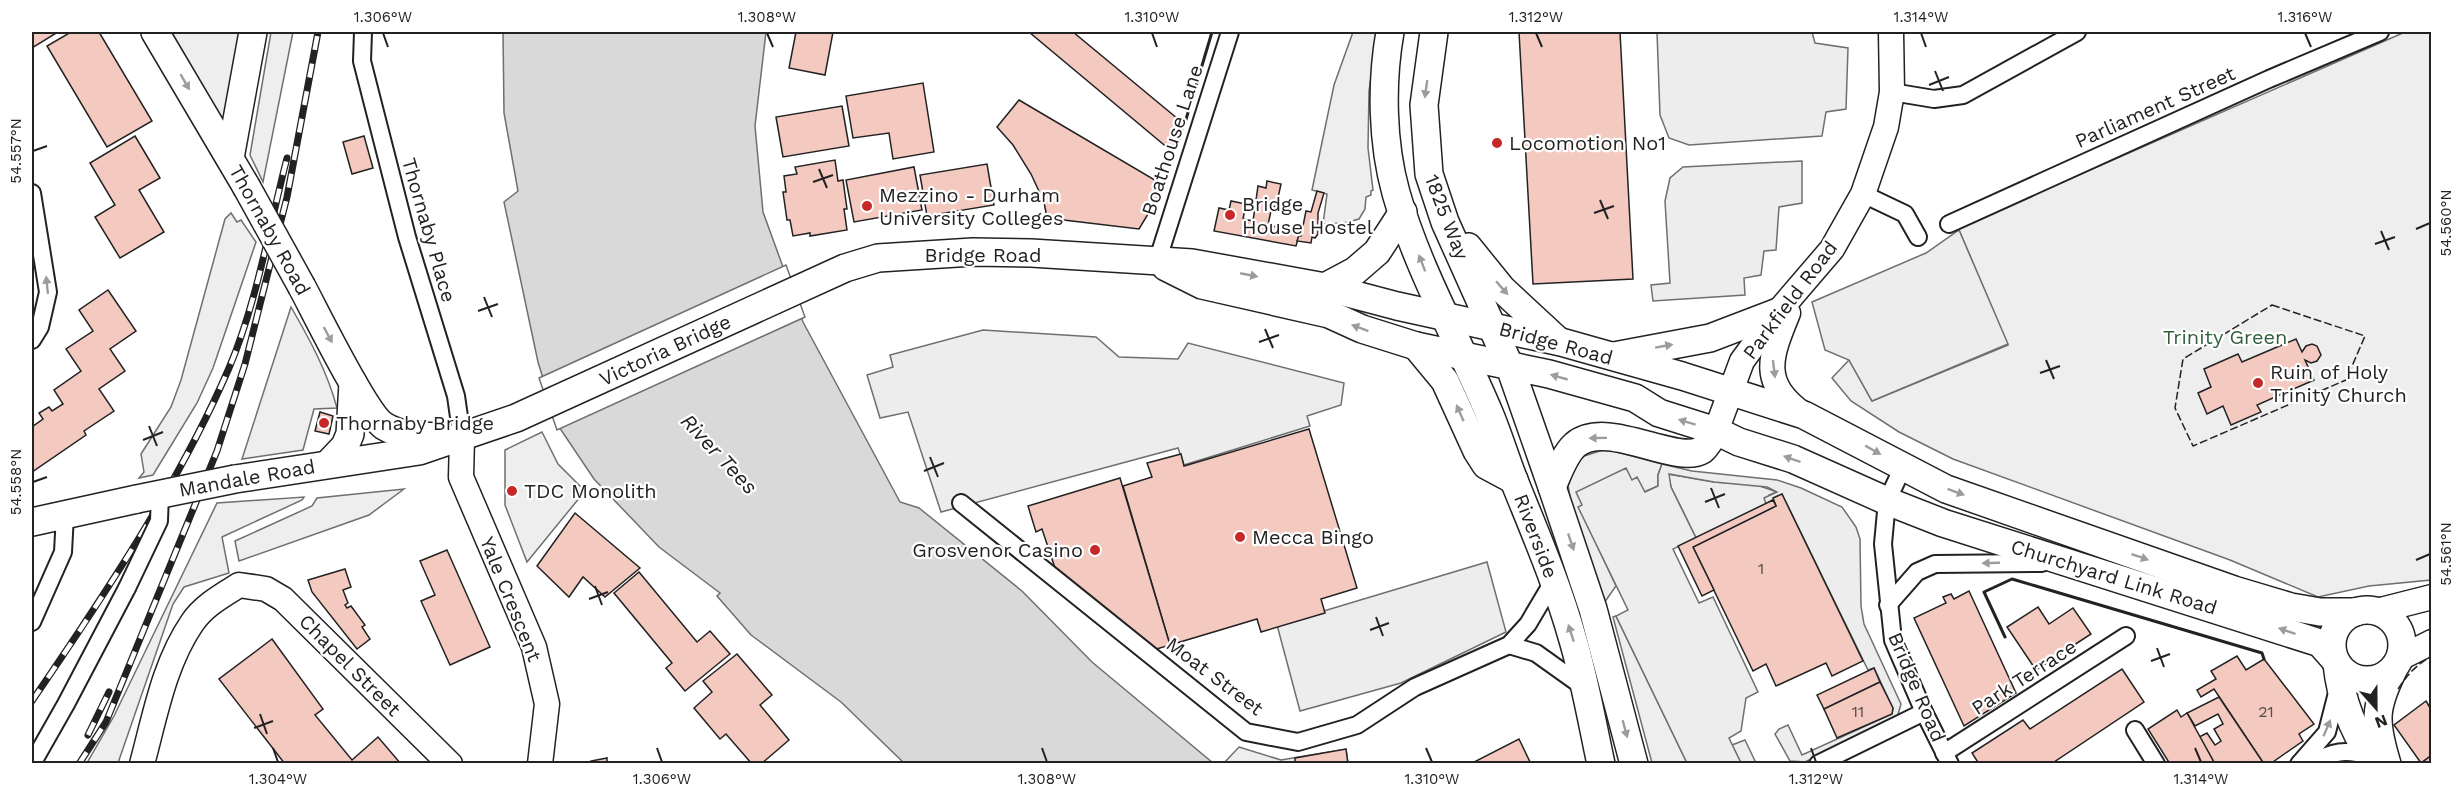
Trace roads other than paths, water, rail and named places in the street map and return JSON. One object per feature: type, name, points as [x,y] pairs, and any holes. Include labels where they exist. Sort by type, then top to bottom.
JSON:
[{"type":"main road","points":[[155,32],[230,158]]},
{"type":"main road","name":"Thornaby Road","points":[[253,32],[230,158],[353,383],[384,426],[405,434],[462,438]]},
{"type":"main road","name":"1825 Way","points":[[1390,32],[1386,53],[1385,110],[1389,159],[1402,212],[1431,286],[1446,317]]},
{"type":"main road","name":"1825 Way","points":[[1434,32],[1424,105],[1429,174],[1445,222],[1492,326]]},
{"type":"main road","points":[[1325,287],[1355,271],[1377,252],[1402,212]]},
{"type":"main road","points":[[1445,222],[1478,258],[1502,289],[1561,342]]},
{"type":"main road","name":"Bridge Road","points":[[814,282],[845,268],[878,258],[973,252],[1192,263],[1325,287],[1561,342],[1607,357],[1682,376],[1804,415],[1903,467]]},
{"type":"main road","name":"Bridge Road","points":[[1157,262],[1202,285],[1329,314],[1362,329],[1416,346],[1549,374],[1635,398],[1659,413],[1793,459],[1887,501]]},
{"type":"main road","name":"Victoria Bridge","points":[[462,438],[516,418],[814,282]]},
{"type":"main road","points":[[1607,357],[1710,338],[1787,303]]},
{"type":"main road","name":"Riverside","points":[[1446,317],[1490,416],[1554,580],[1573,637],[1601,764]]},
{"type":"main road","name":"Riverside","points":[[1492,326],[1510,367],[1593,609],[1634,764]]},
{"type":"main road","points":[[1416,346],[1445,381],[1477,451],[1486,465],[1514,480]]},
{"type":"main road","points":[[328,465],[345,446],[350,434],[353,383]]},
{"type":"main road","points":[[1552,487],[1574,446],[1591,436],[1616,438],[1685,454],[1702,450],[1716,431]]},
{"type":"main road","name":"Mandale Road","points":[[32,522],[235,479],[419,451],[462,438]]},
{"type":"main road","name":"Churchyard Link Road","points":[[1903,467],[1946,489],[2234,590],[2310,610],[2366,612]]},
{"type":"main road","name":"Churchyard Link Road","points":[[1887,501],[1943,523],[2320,642],[2337,670]]},
{"type":"main road","points":[[2366,612],[2390,618],[2399,629],[2403,643],[2397,663],[2382,692],[2376,721],[2378,761],[2351,723],[2332,649],[2337,626],[2345,618],[2366,612]]},
{"type":"main road","points":[[2337,670],[2366,681],[2381,678],[2397,663]]},
{"type":"street","name":"Thornaby Place","points":[[363,32],[362,61],[407,237],[456,396],[462,438]]},
{"type":"street","name":"Boathouse Lane","points":[[1157,262],[1230,32]]},
{"type":"street","name":"Parkfield Road","points":[[1716,431],[1742,361],[1832,249],[1863,194],[1886,127],[1892,92],[1891,32]]},
{"type":"street","points":[[1892,92],[1934,99],[1963,95],[2077,32]]},
{"type":"street","name":"Parliament Street","points":[[1949,224],[2269,79],[2380,32]]},
{"type":"street","points":[[32,193],[48,292],[40,327],[32,340]]},
{"type":"street","points":[[1863,194],[1905,214],[1918,237]]},
{"type":"street","points":[[1787,303],[1773,351],[1772,370],[1777,385],[1789,404],[1804,415]]},
{"type":"street","name":"Yale Crescent","points":[[462,438],[461,477],[534,647],[547,704],[540,764]]},
{"type":"street","name":"Bridge Road","points":[[1903,467],[1887,501],[1882,544],[1893,640],[1947,758]]},
{"type":"street","points":[[32,764],[127,588],[159,521],[149,496]]},
{"type":"street","name":"Moat Street","points":[[961,503],[1246,732],[1298,741],[1357,725],[1415,687],[1509,645],[1528,624],[1554,580]]},
{"type":"street","points":[[32,622],[63,552],[65,515]]},
{"type":"street","points":[[1888,605],[1917,572],[1935,564],[2070,563]]},
{"type":"street","name":"Chapel Street","points":[[142,764],[170,664],[193,621],[214,601],[239,585],[266,589],[283,599],[450,764]]},
{"type":"street","points":[[2366,612],[2432,597]]},
{"type":"street","name":"Park Terrace","points":[[1947,758],[2126,636]]},
{"type":"street","points":[[2397,663],[2432,642]]},
{"type":"street","points":[[1509,645],[1536,653],[1586,689]]},
{"type":"street","points":[[2299,764],[2327,732],[2337,670]]},
{"type":"street","points":[[1818,764],[1924,712]]},
{"type":"street","points":[[2135,730],[2156,764]]},
{"type":"street","points":[[2310,764],[2329,753],[2351,751],[2378,761]]},
{"type":"water","name":"River Tees","points":[[503,32],[766,32],[755,126],[763,212],[803,322],[900,502],[919,508],[1022,591],[1092,662],[1213,763],[904,763],[841,702],[751,635],[717,596],[720,593],[659,547],[594,479],[557,424],[538,362],[504,202],[518,191],[504,113]]},
{"type":"railway","points":[[79,764],[106,722],[217,451],[245,364],[287,197],[318,32]]},
{"type":"railway","points":[[32,701],[138,539],[209,411],[239,343],[262,264],[287,158]]},
{"type":"railway","points":[[88,735],[109,692]]},
{"type":"place","name":"Locomotion No1","points":[[1497,143]]},
{"type":"place","name":"Mezzino - Durham University Colleges","points":[[867,206]]},
{"type":"place","name":"Bridge House Hostel","points":[[1230,215]]},
{"type":"place","name":"Ruin of Holy Trinity Church","points":[[2258,383]]},
{"type":"place","name":"Thornaby Bridge","points":[[324,423]]},
{"type":"place","name":"TDC Monolith","points":[[512,491]]},
{"type":"place","name":"Mecca Bingo","points":[[1240,537]]},
{"type":"place","name":"Grosvenor Casino","points":[[1095,550]]},
{"type":"park label","name":"Trinity Green","points":[[2225,337]]}]
